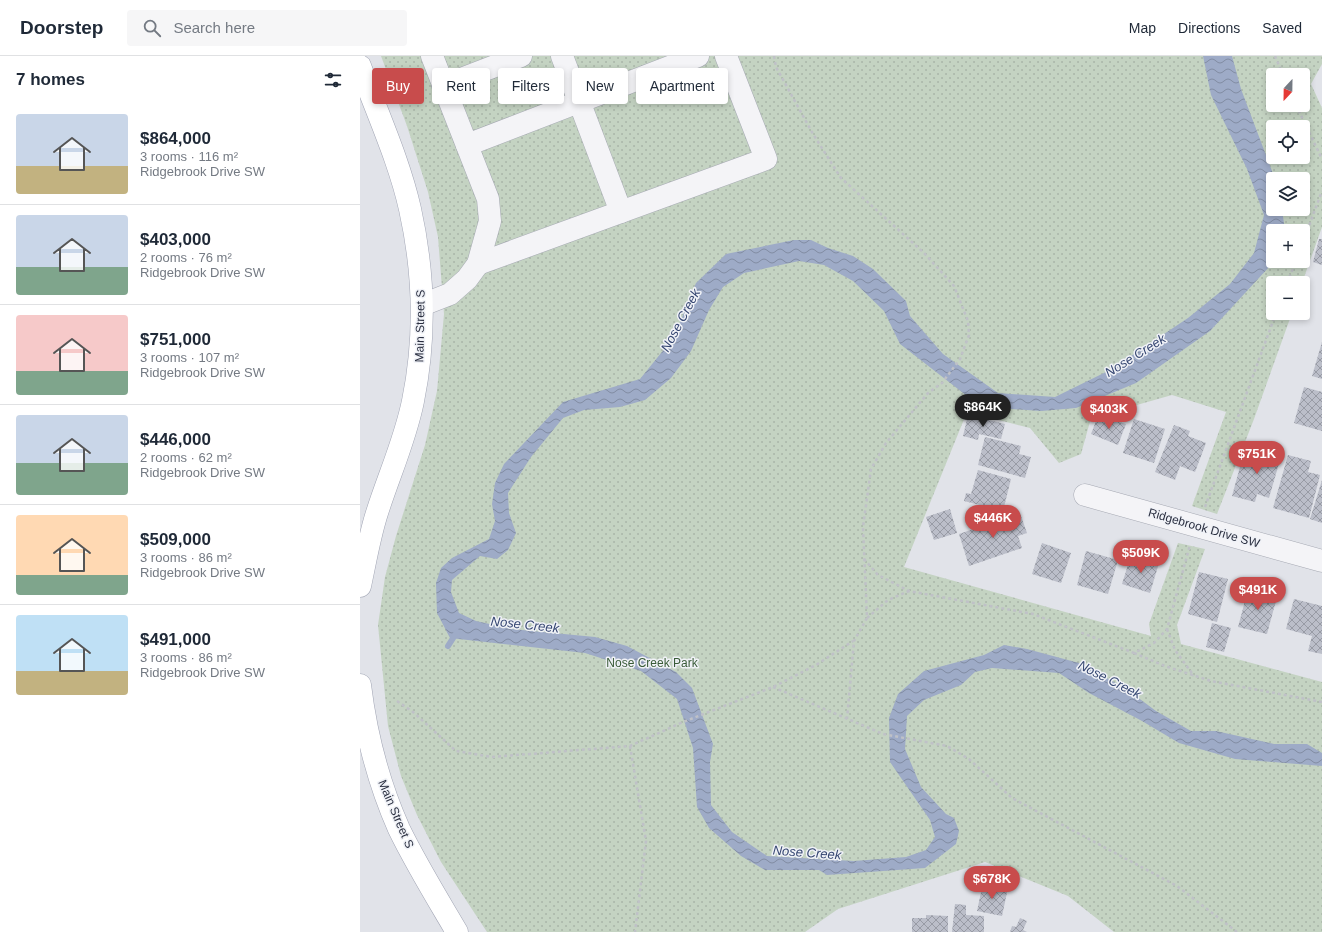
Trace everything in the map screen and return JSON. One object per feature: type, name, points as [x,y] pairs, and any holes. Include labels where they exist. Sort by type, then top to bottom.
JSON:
[{"type":"main road","name":"Main Street S","points":[[360,66],[395,160],[410,208],[420,268],[422,305],[419,365],[413,402],[404,438],[376,515],[360,586]]},
{"type":"main road","name":"Main Street S","points":[[360,685],[362,704],[376,768],[399,828],[457,932]]},
{"type":"street","points":[[432,56],[436,68]]},
{"type":"street","points":[[489,68],[520,56]]},
{"type":"street","points":[[562,56],[572,82]]},
{"type":"street","points":[[628,83],[698,56]]},
{"type":"street","points":[[478,264],[766,159],[726,56]]},
{"type":"street","points":[[422,305],[450,294],[467,279],[478,264],[490,221],[488,199],[450,104]]},
{"type":"street","points":[[467,145],[575,104]]},
{"type":"street","points":[[581,104],[622,212]]},
{"type":"street","name":"Ridgebrook Drive SW","points":[[1085,495],[1322,561]]},
{"type":"path","points":[[774,56],[776,67],[813,134],[840,178],[924,253],[954,286],[968,321],[969,335],[960,359],[942,383],[928,393],[886,442],[871,469],[863,527],[866,618]]},
{"type":"path","points":[[1275,56],[1280,68]]},
{"type":"path","points":[[1299,112],[1322,159]]},
{"type":"path","points":[[1310,224],[1322,191]]},
{"type":"path","points":[[1134,653],[1154,642],[1167,628],[1189,546],[1273,320]]},
{"type":"path","points":[[863,559],[878,575],[909,591],[1033,614],[1194,676],[1211,681],[1322,702]]},
{"type":"path","points":[[847,719],[854,641],[866,618],[888,600],[909,591]]},
{"type":"path","points":[[1167,628],[1175,650],[1194,676]]},
{"type":"path","points":[[397,702],[413,712],[456,751],[492,758],[630,746],[683,722],[773,687],[816,665],[854,641]]},
{"type":"path","points":[[773,687],[883,734],[947,746],[969,759],[1012,798],[1176,886],[1237,932]]},
{"type":"path","points":[[630,746],[646,841],[634,932]]},
{"type":"green space","name":"Nose Creek Park","points":[[381,56],[1322,56],[1322,64],[1311,84],[1322,108],[1322,227],[1310,261],[1310,224],[1266,224],[1266,268],[1307,268],[1304,276],[1266,276],[1266,320],[1289,320],[1254,419],[1217,514],[1192,506],[1226,412],[1172,395],[1091,418],[1081,454],[1059,463],[1030,428],[967,412],[904,567],[1151,636],[1149,624],[1178,543],[1205,549],[1177,625],[1181,644],[1322,682],[1322,932],[1114,932],[1068,896],[985,862],[838,909],[805,932],[487,932],[441,862],[417,815],[401,776],[388,726],[378,625],[385,577],[396,536],[425,445],[437,391],[444,314],[438,237],[428,192],[399,104],[424,104],[424,68],[385,68]]},
{"type":"water","name":"Nose Creek","points":[[1203,56],[1232,56],[1241,89],[1266,155],[1266,164],[1269,164],[1272,172],[1266,172],[1266,216],[1283,216],[1284,224],[1266,224],[1266,268],[1268,268],[1210,331],[1136,383],[1076,408],[1041,411],[998,408],[967,396],[900,344],[884,311],[853,281],[824,265],[799,261],[744,273],[723,287],[709,310],[691,351],[671,378],[645,400],[620,407],[584,410],[563,418],[531,457],[508,493],[509,513],[516,533],[508,550],[497,559],[480,556],[452,580],[451,592],[459,613],[476,621],[512,629],[595,637],[627,646],[676,672],[692,688],[713,744],[710,762],[711,805],[732,832],[767,856],[854,861],[906,857],[926,850],[935,837],[930,820],[890,762],[889,718],[898,694],[924,671],[984,655],[1004,645],[1027,649],[1079,663],[1125,688],[1156,711],[1191,731],[1216,731],[1274,744],[1307,744],[1322,753],[1322,766],[1235,759],[1179,743],[1142,721],[1089,693],[1059,673],[992,668],[975,672],[961,685],[924,700],[907,716],[905,749],[921,787],[946,814],[954,818],[959,831],[956,844],[925,868],[827,875],[819,870],[765,870],[741,856],[709,828],[697,807],[693,748],[677,699],[641,671],[585,653],[450,638],[437,613],[436,583],[441,568],[452,558],[489,539],[495,521],[492,504],[495,483],[504,464],[563,402],[640,379],[674,337],[696,283],[726,254],[794,240],[811,240],[828,248],[853,256],[873,269],[906,301],[910,316],[943,354],[998,393],[1055,397],[1110,370],[1188,318],[1230,284],[1254,253],[1264,215],[1247,169],[1211,95]]},
{"type":"building","points":[[1319,239],[1322,239],[1322,265],[1313,262]]},
{"type":"building","points":[[1322,342],[1322,379],[1312,376]]},
{"type":"building","points":[[1304,387],[1322,392],[1322,431],[1294,423]]},
{"type":"building","points":[[968,415],[1005,424],[1001,439],[979,434],[978,440],[963,436]]},
{"type":"building","points":[[1106,418],[1126,424],[1118,445],[1091,434],[1096,421]]},
{"type":"building","points":[[1134,419],[1165,429],[1154,463],[1123,453]]},
{"type":"building","points":[[1174,425],[1190,431],[1188,436],[1206,443],[1195,472],[1180,466],[1175,480],[1155,472]]},
{"type":"building","points":[[985,437],[1021,446],[1019,454],[1031,457],[1025,478],[978,465]]},
{"type":"building","points":[[1265,449],[1282,453],[1269,498],[1257,494],[1255,502],[1232,496],[1244,452],[1263,458]]},
{"type":"building","points":[[1288,455],[1311,461],[1308,472],[1320,475],[1309,518],[1273,508]]},
{"type":"building","points":[[978,470],[1011,479],[1003,511],[964,501],[966,493],[971,494]]},
{"type":"building","points":[[1322,480],[1322,523],[1310,519]]},
{"type":"building","points":[[950,509],[957,533],[934,540],[926,517]]},
{"type":"building","points":[[1020,513],[1027,533],[1018,536],[1022,548],[969,566],[959,534]]},
{"type":"building","points":[[1042,543],[1071,553],[1061,583],[1032,574]]},
{"type":"building","points":[[1086,551],[1118,560],[1108,594],[1077,585]]},
{"type":"building","points":[[1131,555],[1159,563],[1150,593],[1122,584]]},
{"type":"building","points":[[1199,572],[1228,579],[1217,622],[1188,614]]},
{"type":"building","points":[[1249,586],[1270,592],[1269,595],[1277,597],[1267,634],[1238,627]]},
{"type":"building","points":[[1294,599],[1322,606],[1322,654],[1308,651],[1312,636],[1286,629]]},
{"type":"building","points":[[1212,623],[1231,628],[1224,652],[1206,647]]},
{"type":"building","points":[[983,883],[1008,888],[1002,916],[977,911]]},
{"type":"building","points":[[955,904],[966,905],[966,915],[984,916],[984,932],[952,932]]},
{"type":"building","points":[[926,915],[948,916],[948,932],[912,932],[912,918],[926,918]]},
{"type":"building","points":[[1020,918],[1027,921],[1023,930],[1027,932],[1010,932],[1012,926],[1016,927]]},
{"type":"waterway","points":[[448,646],[457,632]]}]
